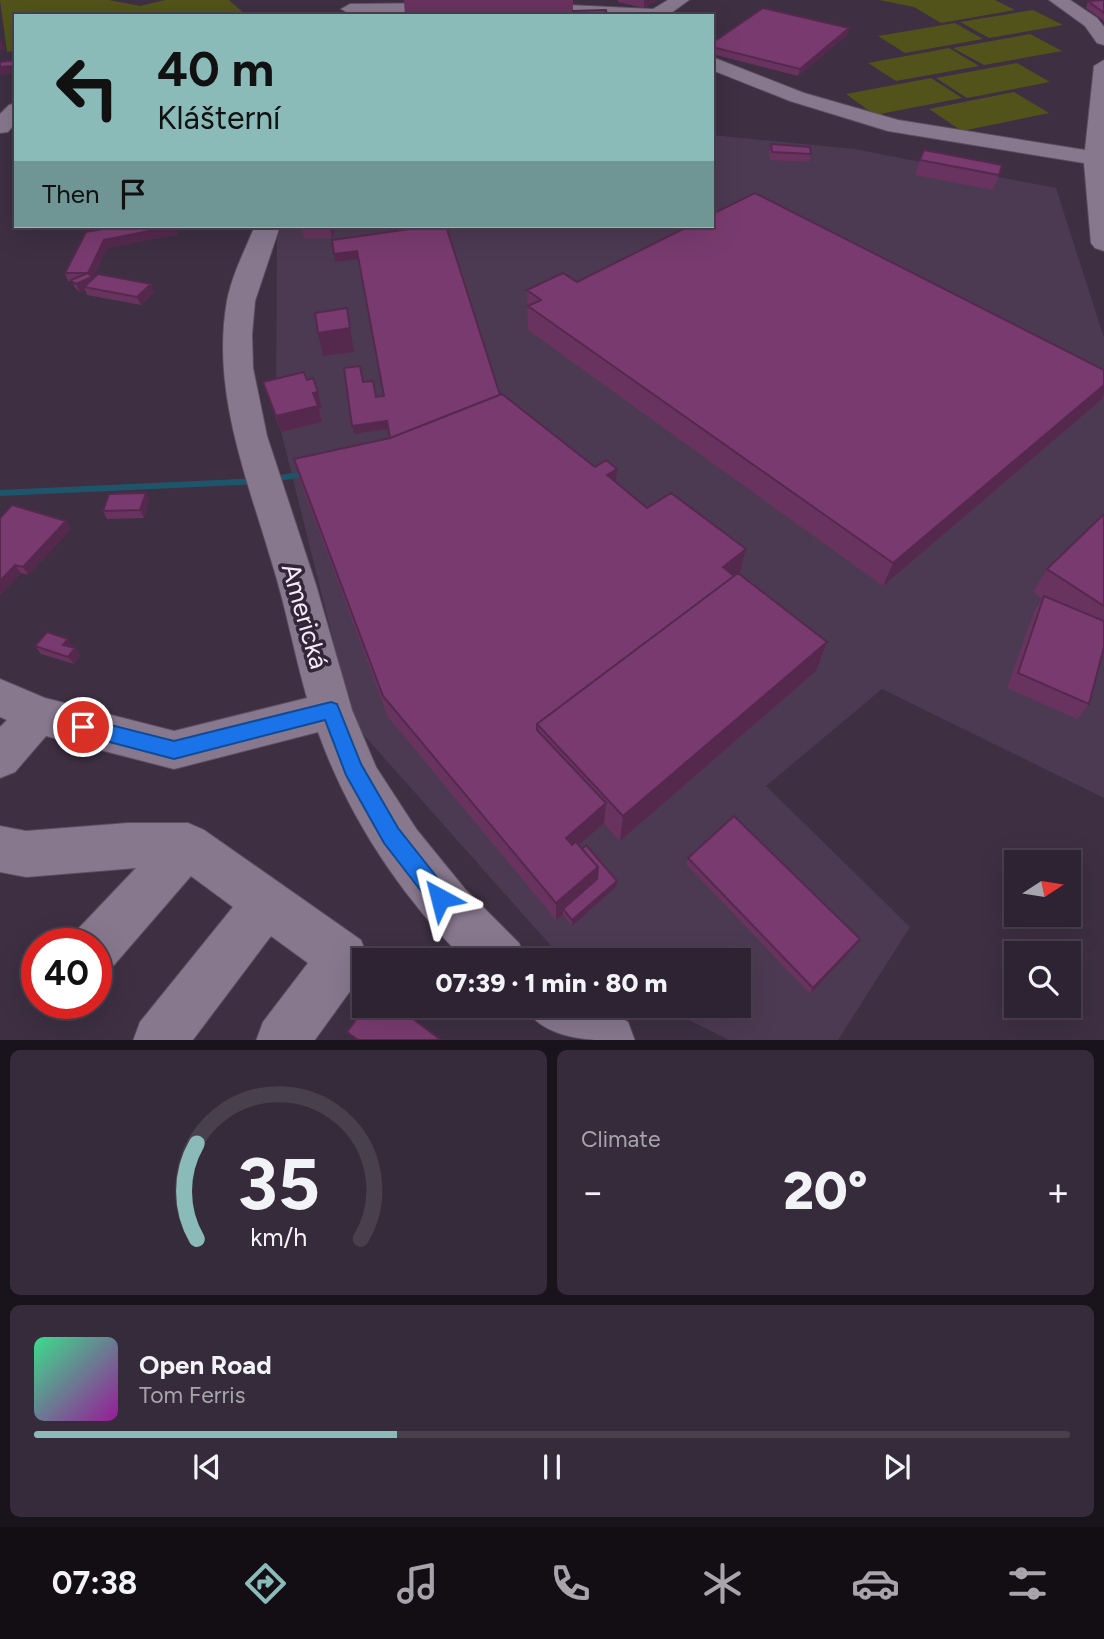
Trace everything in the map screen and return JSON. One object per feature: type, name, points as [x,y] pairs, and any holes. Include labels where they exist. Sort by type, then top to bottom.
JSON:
[{"type":"street","points":[[658,14],[680,0]]},
{"type":"street","points":[[1058,0],[1072,5],[1091,22],[1104,39]]},
{"type":"street","points":[[350,8],[469,8],[470,5]]},
{"type":"street","points":[[508,8],[560,8],[642,14]]},
{"type":"street","points":[[714,64],[797,97],[896,126],[1095,158]]},
{"type":"street","points":[[1104,66],[1095,158],[1104,243]]},
{"type":"street","points":[[0,127],[14,111]]},
{"type":"street","name":"Americká","points":[[266,228],[241,300],[237,346],[240,397],[305,609],[331,710],[353,768],[391,836],[456,918],[487,948]]},
{"type":"street","points":[[0,697],[38,715],[174,750],[331,710]]},
{"type":"street","points":[[0,758],[38,715]]},
{"type":"street","points":[[0,849],[26,854],[128,845],[188,846],[343,958],[283,1040]]},
{"type":"street","points":[[112,929],[188,846]]},
{"type":"street","points":[[160,1040],[267,902]]},
{"type":"street","points":[[570,1018],[607,1040]]},
{"type":"shaded area","points":[[0,0],[109,0],[140,6],[165,0],[229,0],[245,14],[14,14],[14,51],[7,52]]},
{"type":"shaded area","points":[[879,0],[995,0],[1015,10],[941,23],[914,7]]},
{"type":"shaded area","points":[[1033,10],[1063,25],[989,38],[960,22]]},
{"type":"shaded area","points":[[955,23],[983,39],[905,53],[878,36]]},
{"type":"shaded area","points":[[1030,34],[1062,51],[984,65],[953,48]]},
{"type":"shaded area","points":[[949,48],[979,66],[896,81],[868,63]]},
{"type":"shaded area","points":[[1017,63],[1050,82],[967,98],[936,78]]},
{"type":"shaded area","points":[[931,78],[962,98],[875,115],[846,94]]},
{"type":"shaded area","points":[[1014,92],[1049,113],[962,131],[929,109]]},
{"type":"shaded area","points":[[714,135],[854,149],[1056,188],[1104,338],[1104,798],[882,689],[766,786],[910,927],[838,1040],[729,1040],[685,1018],[751,1018],[751,948],[553,948],[354,724],[276,411],[277,239],[281,228],[714,228]]},
{"type":"building","points":[[1104,0],[1104,13],[1088,1]]},
{"type":"building","points":[[763,8],[849,28],[800,69],[714,48],[714,42]]},
{"type":"building","points":[[606,10],[607,14],[573,14],[573,11]]},
{"type":"building","points":[[14,60],[14,66],[0,67],[0,62]]},
{"type":"building","points":[[771,144],[810,147],[811,154],[772,152]]},
{"type":"building","points":[[924,150],[1002,165],[999,175],[920,160]]},
{"type":"building","points":[[755,193],[1104,370],[1104,385],[893,563],[528,306],[541,300],[527,290],[563,273],[577,282],[685,228],[714,228],[714,213]]},
{"type":"building","points":[[109,228],[165,228],[104,240],[88,273],[65,273],[86,232]]},
{"type":"building","points":[[417,228],[447,228],[500,395],[390,438],[387,421],[352,426],[344,368],[360,366],[363,382],[373,381],[376,397],[384,396],[357,251],[334,254],[332,240]]},
{"type":"building","points":[[88,273],[92,277],[76,284],[71,280]]},
{"type":"building","points":[[98,274],[151,284],[137,297],[84,287]]},
{"type":"building","points":[[347,308],[350,328],[318,333],[315,313]]},
{"type":"building","points":[[304,372],[307,380],[313,378],[318,392],[313,393],[318,406],[276,416],[263,382]]},
{"type":"building","points":[[502,394],[595,467],[606,460],[617,469],[607,475],[647,508],[671,493],[746,549],[723,567],[734,576],[537,724],[537,730],[606,803],[566,838],[572,845],[576,842],[598,867],[556,903],[383,696],[294,459],[390,438]]},
{"type":"building","points":[[146,493],[140,510],[103,511],[109,494]]},
{"type":"building","points":[[12,505],[66,521],[23,567],[15,565],[0,581],[0,518]]},
{"type":"building","points":[[1104,514],[1104,606],[1047,569]]},
{"type":"building","points":[[738,573],[827,642],[623,816],[537,724]]},
{"type":"building","points":[[1044,596],[1104,621],[1104,647],[1089,704],[1018,673]]},
{"type":"building","points":[[47,632],[68,639],[63,645],[75,648],[68,657],[35,646]]},
{"type":"building","points":[[734,816],[860,939],[813,988],[688,858]]},
{"type":"building","points":[[586,845],[617,881],[572,920],[563,909],[597,879],[598,867],[582,849]]},
{"type":"building","points":[[357,1018],[412,1018],[441,1040],[358,1040],[347,1032]]},
{"type":"waterway","points":[[0,493],[263,481],[310,473]]},
{"type":"route","points":[[83,727],[174,750],[331,710],[353,768],[391,836],[440,898]]}]
